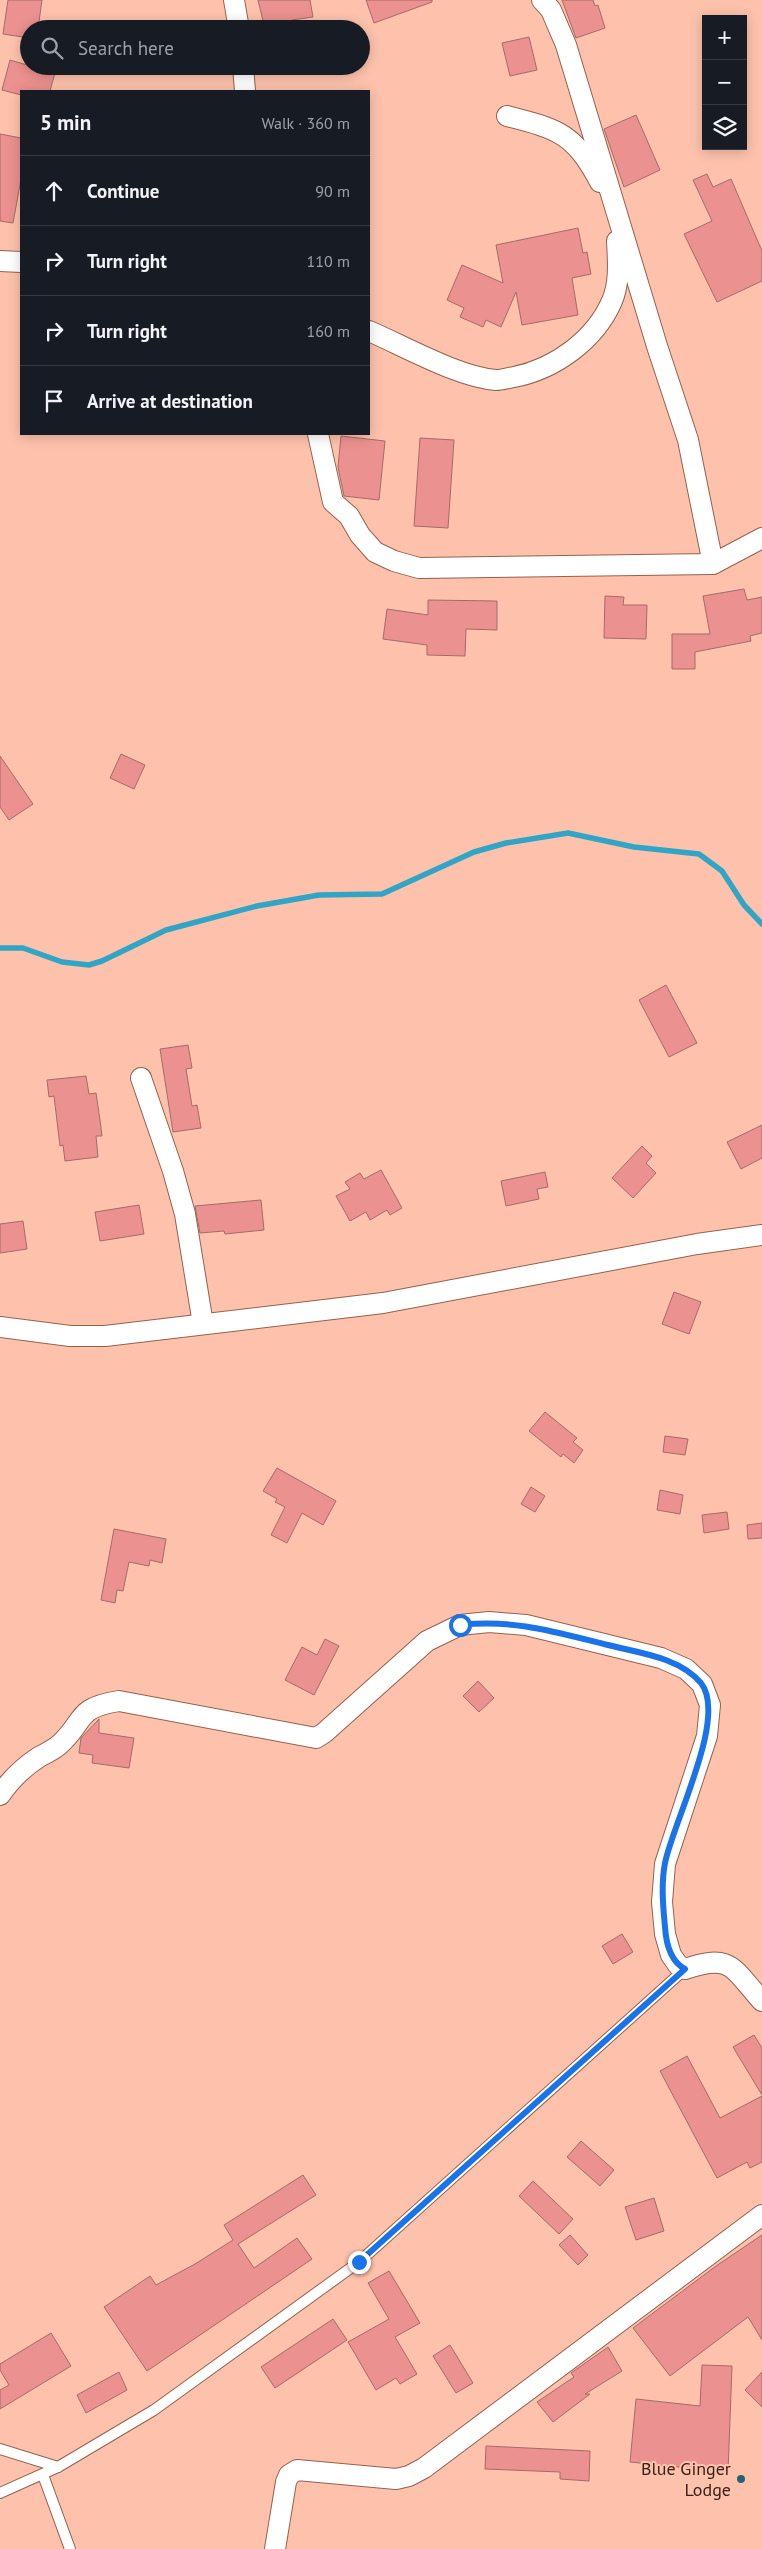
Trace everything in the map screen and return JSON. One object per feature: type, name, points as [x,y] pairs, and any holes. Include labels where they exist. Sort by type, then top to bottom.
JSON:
[{"type":"street","points":[[234,0],[237,20]]},
{"type":"street","points":[[542,0],[551,10],[566,45],[656,346],[688,440],[713,564]]},
{"type":"street","points":[[244,75],[245,90]]},
{"type":"street","points":[[370,331],[462,372],[496,380],[535,373],[572,351],[596,327],[612,301],[618,276],[617,233],[611,206],[599,180],[581,152],[566,136],[546,126],[507,116]]},
{"type":"street","points":[[0,261],[20,262]]},
{"type":"street","points":[[318,435],[333,502],[349,516],[360,535],[375,552],[394,561],[419,568],[713,564],[762,538]]},
{"type":"street","points":[[141,1078],[173,1171],[185,1214],[203,1324]]},
{"type":"street","points":[[0,1327],[70,1336],[105,1336],[383,1303],[696,1244],[762,1235]]},
{"type":"street","points":[[0,1795],[12,1778],[23,1767],[57,1747],[68,1737],[79,1719],[99,1704],[119,1702],[316,1738],[427,1641],[460,1625],[489,1622],[526,1625],[661,1658],[686,1670],[702,1684],[710,1705],[707,1736],[665,1864],[662,1902],[665,1934],[671,1955],[678,1966],[685,1969],[718,1961],[730,1966],[762,2001]]},
{"type":"street","points":[[275,2549],[286,2482],[289,2475],[297,2470],[396,2478],[409,2476],[424,2468],[762,2215]]},
{"type":"lane","points":[[0,2493],[58,2467],[154,2410],[359,2262],[685,1969]]},
{"type":"lane","points":[[0,2449],[58,2467]]},
{"type":"lane","points":[[43,2475],[70,2549]]},
{"type":"building","points":[[8,0],[42,0],[39,20],[20,20],[20,37],[3,34]]},
{"type":"building","points":[[258,0],[310,0],[313,17],[292,20],[263,20]]},
{"type":"building","points":[[366,0],[432,0],[432,2],[374,23]]},
{"type":"building","points":[[562,0],[593,0],[595,6],[598,5],[605,28],[576,38]]},
{"type":"building","points":[[529,37],[537,70],[510,76],[502,43]]},
{"type":"building","points":[[10,60],[20,63],[20,75],[54,75],[50,90],[20,90],[20,95],[2,90]]},
{"type":"building","points":[[636,115],[660,170],[624,187],[604,129]]},
{"type":"building","points":[[0,134],[20,138],[20,184],[13,223],[0,221]]},
{"type":"building","points":[[707,174],[713,187],[731,179],[762,251],[762,281],[717,302],[684,234],[712,221],[693,180]]},
{"type":"building","points":[[578,228],[583,253],[587,252],[591,274],[572,278],[578,315],[522,325],[516,292],[501,327],[486,320],[483,327],[460,317],[464,308],[447,300],[462,265],[503,283],[496,245]]},
{"type":"building","points":[[341,436],[385,441],[379,500],[344,496],[338,467]]},
{"type":"building","points":[[420,438],[454,440],[448,528],[414,526]]},
{"type":"building","points":[[744,589],[747,600],[762,597],[762,633],[750,636],[751,641],[695,652],[695,669],[672,669],[672,634],[710,634],[703,596]]},
{"type":"building","points":[[605,596],[624,597],[623,605],[647,605],[646,639],[604,638]]},
{"type":"building","points":[[428,600],[497,601],[497,630],[466,629],[465,656],[427,655],[427,645],[383,639],[387,609],[428,615]]},
{"type":"building","points":[[121,754],[145,765],[134,789],[110,778]]},
{"type":"building","points":[[0,756],[33,804],[9,820],[0,807]]},
{"type":"building","points":[[666,985],[697,1043],[669,1057],[639,1000]]},
{"type":"building","points":[[188,1045],[192,1068],[186,1069],[192,1106],[197,1105],[201,1128],[173,1132],[160,1049]]},
{"type":"building","points":[[86,1076],[89,1094],[96,1093],[102,1136],[96,1136],[98,1157],[65,1161],[63,1145],[60,1146],[54,1096],[49,1097],[47,1080]]},
{"type":"building","points":[[762,1125],[762,1158],[741,1169],[727,1142]]},
{"type":"building","points":[[642,1146],[652,1156],[646,1163],[656,1173],[633,1198],[612,1178]]},
{"type":"building","points":[[381,1170],[402,1208],[390,1215],[387,1210],[370,1220],[366,1212],[350,1221],[336,1196],[350,1189],[345,1182],[360,1173],[364,1179]]},
{"type":"building","points":[[545,1172],[548,1187],[537,1189],[539,1199],[506,1206],[501,1181]]},
{"type":"building","points":[[261,1200],[264,1230],[225,1234],[224,1231],[200,1233],[195,1206]]},
{"type":"building","points":[[139,1205],[144,1234],[100,1241],[95,1212]]},
{"type":"building","points":[[23,1221],[27,1249],[0,1253],[0,1224]]},
{"type":"building","points":[[674,1292],[701,1302],[689,1334],[662,1324]]},
{"type":"building","points":[[545,1412],[577,1438],[573,1442],[583,1450],[574,1463],[563,1454],[561,1457],[529,1431]]},
{"type":"building","points":[[665,1436],[688,1439],[685,1455],[663,1452]]},
{"type":"building","points":[[277,1468],[336,1501],[323,1525],[302,1513],[287,1543],[271,1535],[285,1507],[275,1502],[277,1499],[263,1491]]},
{"type":"building","points":[[531,1487],[545,1496],[535,1512],[521,1504]]},
{"type":"building","points":[[660,1490],[683,1495],[680,1514],[657,1510]]},
{"type":"building","points":[[727,1512],[729,1529],[704,1533],[702,1515]]},
{"type":"building","points":[[762,1523],[762,1538],[748,1539],[747,1525]]},
{"type":"building","points":[[114,1529],[166,1539],[162,1563],[150,1560],[149,1566],[129,1562],[123,1591],[117,1590],[115,1603],[101,1600]]},
{"type":"building","points":[[325,1639],[339,1646],[314,1695],[285,1680],[302,1647],[317,1655]]},
{"type":"building","points":[[478,1681],[494,1698],[479,1712],[463,1696]]},
{"type":"building","points":[[99,1719],[99,1733],[134,1738],[129,1768],[92,1763],[93,1755],[79,1753],[81,1738]]},
{"type":"building","points":[[622,1934],[633,1952],[613,1964],[602,1946]]},
{"type":"building","points":[[754,2035],[762,2048],[762,2095],[733,2047]]},
{"type":"building","points":[[687,2056],[720,2118],[762,2096],[762,2162],[750,2168],[747,2162],[717,2178],[660,2071]]},
{"type":"building","points":[[581,2141],[614,2170],[600,2186],[567,2157]]},
{"type":"building","points":[[303,2175],[316,2195],[238,2244],[254,2268],[297,2238],[312,2259],[147,2371],[104,2307],[150,2276],[156,2285],[195,2264],[233,2240],[224,2225]]},
{"type":"building","points":[[533,2181],[573,2219],[559,2234],[519,2196]]},
{"type":"building","points":[[654,2198],[664,2231],[636,2240],[625,2207]]},
{"type":"building","points":[[570,2235],[588,2255],[578,2265],[559,2245]]},
{"type":"building","points":[[762,2235],[762,2340],[748,2317],[670,2376],[633,2328],[716,2266]]},
{"type":"building","points":[[389,2271],[420,2323],[395,2337],[417,2374],[400,2384],[396,2378],[376,2390],[348,2342],[389,2319],[368,2283]]},
{"type":"building","points":[[333,2319],[347,2340],[275,2388],[261,2367]]},
{"type":"building","points":[[51,2333],[71,2366],[0,2409],[0,2390],[9,2385],[0,2370],[0,2364]]},
{"type":"building","points":[[450,2345],[473,2383],[456,2393],[433,2356]]},
{"type":"building","points":[[608,2347],[622,2371],[585,2394],[590,2394],[553,2422],[537,2402],[574,2377],[571,2373]]},
{"type":"building","points":[[702,2365],[732,2366],[728,2473],[698,2472],[698,2469],[630,2462],[636,2399],[700,2406]]},
{"type":"building","points":[[119,2372],[127,2390],[86,2413],[77,2395]]},
{"type":"building","points":[[762,2372],[762,2407],[745,2390]]},
{"type":"building","points":[[486,2446],[590,2451],[589,2481],[560,2479],[560,2472],[485,2469]]},
{"type":"waterway","points":[[0,948],[23,948],[62,962],[89,965],[102,961],[166,930],[257,906],[319,895],[382,894],[474,852],[506,843],[568,833],[634,847],[699,854],[722,871],[744,905],[762,924]]},
{"type":"place","name":"Blue Ginger Lodge","points":[[741,2479]]},
{"type":"route","points":[[359,2262],[685,1969],[678,1966],[671,1955],[665,1934],[662,1902],[665,1864],[707,1736],[710,1705],[702,1684],[686,1670],[661,1658],[526,1625],[489,1622],[460,1625]]}]
